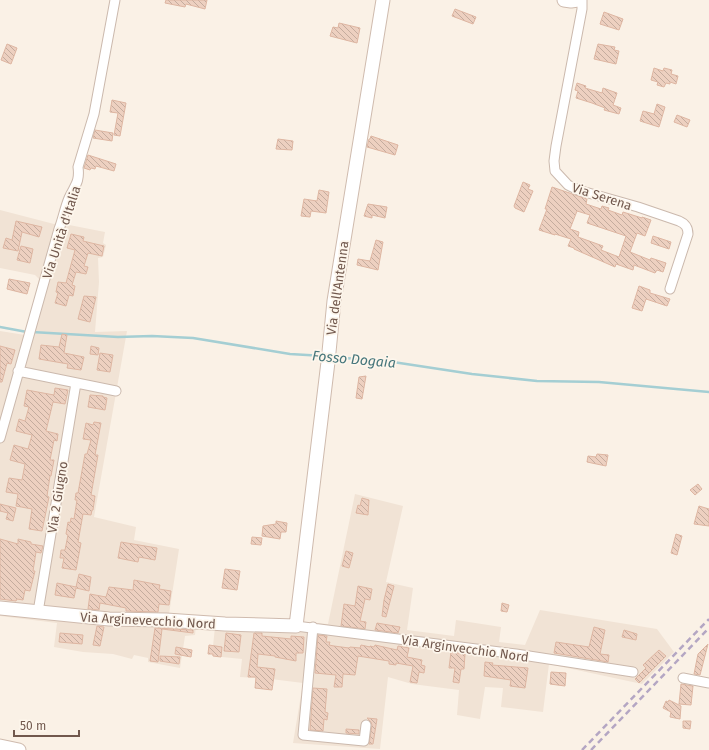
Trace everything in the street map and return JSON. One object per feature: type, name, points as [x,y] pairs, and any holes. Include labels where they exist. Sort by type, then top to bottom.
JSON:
[{"type":"street","name":"Via Unità d'Italia","points":[[0,438],[59,229],[69,198],[76,186],[79,176],[78,167],[94,114],[115,0]]},
{"type":"street","name":"Via dell'Antenna","points":[[296,626],[329,357],[334,301],[383,0]]},
{"type":"street","points":[[564,0],[578,0]]},
{"type":"street","name":"Via Serena","points":[[582,0],[582,9],[556,146],[554,161],[555,171],[568,185],[578,190],[638,207],[685,224],[688,234],[670,289]]},
{"type":"street","points":[[18,371],[116,391]]},
{"type":"street","name":"Via 2 Giugno","points":[[38,612],[76,383]]},
{"type":"street","name":"Via Arginevecchio Nord","points":[[0,608],[109,619],[296,626]]},
{"type":"street","name":"Via Arginvecchio Nord","points":[[296,626],[516,654],[633,672]]},
{"type":"street","points":[[313,627],[303,735],[364,741],[366,725]]},
{"type":"street","points":[[683,678],[709,682]]},
{"type":"street","points":[[0,746],[19,750]]},
{"type":"shaded area","points":[[0,210],[54,224],[59,223],[105,232],[103,243],[106,245],[103,257],[98,258],[99,282],[95,332],[127,331],[94,517],[136,527],[134,540],[179,549],[169,614],[328,624],[355,494],[403,506],[386,582],[413,588],[407,630],[454,636],[456,620],[501,627],[499,642],[525,645],[540,610],[657,629],[674,652],[642,684],[549,664],[543,712],[501,707],[503,688],[485,687],[480,719],[457,715],[459,690],[412,684],[388,677],[380,749],[293,743],[303,683],[255,677],[240,677],[242,659],[212,656],[215,627],[196,626],[195,635],[185,636],[180,668],[148,662],[148,658],[134,655],[132,659],[113,654],[83,652],[54,647],[57,623],[0,616],[0,331],[25,335],[39,279],[35,275],[0,268]]},
{"type":"building","points":[[166,0],[207,0],[205,9],[186,4],[185,7],[165,3]]},
{"type":"building","points":[[455,9],[476,17],[473,24],[452,16]]},
{"type":"building","points":[[604,12],[623,19],[619,30],[600,24]]},
{"type":"building","points":[[339,23],[360,28],[357,43],[330,36],[333,27],[338,28]]},
{"type":"building","points":[[7,44],[17,48],[11,64],[1,60]]},
{"type":"building","points":[[598,44],[615,47],[614,50],[619,51],[616,64],[594,59]]},
{"type":"building","points":[[654,68],[663,71],[664,68],[672,70],[671,74],[678,76],[676,84],[670,82],[670,84],[666,83],[664,87],[657,85],[658,82],[651,80]]},
{"type":"building","points":[[577,83],[586,86],[585,88],[602,93],[603,88],[617,93],[613,105],[621,108],[619,114],[604,110],[605,108],[576,98],[578,91],[575,90]]},
{"type":"building","points":[[112,100],[126,103],[120,136],[114,135],[118,113],[110,112]]},
{"type":"building","points":[[657,104],[665,107],[659,127],[640,121],[643,111],[654,114]]},
{"type":"building","points":[[677,115],[690,120],[687,127],[674,122]]},
{"type":"building","points":[[95,130],[113,133],[112,141],[93,138]]},
{"type":"building","points":[[371,136],[398,145],[395,155],[367,147]]},
{"type":"building","points":[[278,139],[293,141],[292,150],[276,149]]},
{"type":"building","points":[[88,155],[116,164],[114,171],[96,166],[95,169],[91,168],[90,170],[84,168]]},
{"type":"building","points":[[523,182],[530,185],[528,189],[533,191],[524,212],[515,208],[514,206]]},
{"type":"building","points":[[552,187],[587,199],[586,204],[601,209],[602,206],[622,215],[623,212],[651,220],[645,236],[637,233],[630,252],[650,260],[651,258],[666,263],[663,272],[657,270],[655,273],[634,265],[633,270],[616,264],[615,267],[568,246],[571,239],[539,230],[547,209],[545,209]],"holes":[[[577,211],[590,215],[587,223],[626,236],[619,257],[601,250],[603,246],[578,237],[579,232],[570,229]]]},
{"type":"building","points":[[319,190],[329,192],[326,213],[311,211],[310,217],[301,216],[304,199],[317,201]]},
{"type":"building","points":[[368,204],[387,207],[385,218],[372,215],[372,218],[364,216]]},
{"type":"building","points":[[16,221],[42,227],[39,237],[22,232],[18,251],[3,248],[6,238],[12,240]]},
{"type":"building","points":[[71,234],[84,237],[83,241],[104,246],[102,256],[88,253],[84,266],[88,267],[86,274],[76,272],[72,285],[75,286],[73,296],[69,295],[66,306],[55,303],[58,293],[56,292],[58,282],[66,283],[75,250],[67,248]]},
{"type":"building","points":[[653,236],[671,242],[669,249],[651,243]]},
{"type":"building","points":[[376,240],[383,242],[378,270],[357,265],[358,259],[370,261]]},
{"type":"building","points":[[21,246],[33,249],[30,263],[17,260]]},
{"type":"building","points":[[9,279],[30,283],[27,294],[7,289]]},
{"type":"building","points":[[639,286],[650,290],[650,293],[670,299],[667,306],[646,299],[642,311],[632,308]]},
{"type":"building","points":[[84,296],[96,297],[90,322],[78,319]]},
{"type":"building","points":[[62,334],[67,335],[64,353],[84,357],[81,370],[67,368],[68,364],[39,359],[41,345],[59,347]]},
{"type":"building","points":[[0,346],[15,350],[11,364],[7,363],[2,382],[0,382]]},
{"type":"building","points":[[91,346],[99,348],[98,355],[90,354]]},
{"type":"building","points":[[100,353],[113,355],[110,372],[97,370]]},
{"type":"building","points":[[366,376],[362,399],[356,398],[359,377]]},
{"type":"building","points":[[55,388],[68,390],[65,404],[53,402],[46,431],[58,434],[57,441],[54,440],[50,460],[54,460],[50,476],[47,496],[49,497],[42,531],[29,529],[32,509],[16,506],[18,494],[6,492],[9,478],[22,480],[25,464],[10,460],[14,445],[28,449],[32,435],[16,431],[19,419],[25,421],[29,407],[24,406],[27,390],[54,395]]},
{"type":"building","points":[[90,395],[103,396],[107,398],[105,410],[88,407]]},
{"type":"building","points":[[94,422],[101,423],[95,455],[98,455],[91,495],[95,496],[93,510],[91,515],[83,514],[78,542],[81,543],[76,570],[62,568],[64,558],[60,558],[61,550],[65,550],[68,535],[66,534],[68,522],[70,523],[71,518],[74,519],[77,500],[75,500],[76,493],[78,493],[85,454],[87,454],[91,440],[83,439],[86,423],[93,425]]},
{"type":"building","points":[[597,454],[608,455],[606,466],[587,462],[588,456],[596,457]]},
{"type":"building","points":[[698,484],[702,489],[695,495],[690,490]]},
{"type":"building","points":[[362,498],[369,500],[368,515],[356,513]]},
{"type":"building","points":[[0,504],[16,508],[13,521],[6,519],[8,513],[0,511]]},
{"type":"building","points":[[699,506],[709,509],[709,526],[694,524]]},
{"type":"building","points":[[276,521],[287,523],[286,532],[281,532],[280,539],[262,536],[263,526],[276,524]]},
{"type":"building","points":[[676,534],[682,536],[677,555],[671,553]]},
{"type":"building","points":[[252,537],[262,538],[261,545],[251,544]]},
{"type":"building","points":[[0,539],[18,544],[18,539],[31,542],[31,544],[43,546],[41,553],[36,552],[33,571],[35,571],[30,591],[25,590],[23,600],[17,599],[16,601],[0,599]]},
{"type":"building","points":[[121,542],[157,548],[155,560],[139,557],[138,562],[118,558]]},
{"type":"building","points":[[346,551],[353,553],[349,568],[342,566]]},
{"type":"building","points":[[225,569],[240,571],[237,590],[222,588]]},
{"type":"building","points":[[79,574],[91,577],[89,591],[76,588],[74,598],[55,595],[57,583],[76,587]]},
{"type":"building","points":[[134,580],[160,585],[159,589],[171,591],[169,605],[159,604],[158,612],[126,611],[126,608],[100,603],[99,610],[88,609],[90,594],[106,597],[109,587],[133,590]]},
{"type":"building","points":[[388,584],[394,586],[386,617],[382,616]]},
{"type":"building","points":[[358,586],[372,589],[370,600],[365,599],[360,621],[366,622],[365,629],[341,626],[344,604],[355,606]]},
{"type":"building","points":[[502,603],[509,605],[507,612],[501,611]]},
{"type":"building","points":[[377,623],[400,627],[398,633],[375,630]]},
{"type":"building","points":[[97,626],[104,627],[100,646],[93,645]]},
{"type":"building","points":[[594,627],[605,630],[600,654],[609,655],[608,662],[554,653],[556,642],[589,647]]},
{"type":"building","points":[[155,628],[193,630],[193,633],[162,629],[158,662],[150,661]]},
{"type":"building","points":[[624,630],[637,634],[636,640],[622,637]]},
{"type":"building","points":[[60,633],[83,635],[82,644],[59,642]]},
{"type":"building","points":[[226,633],[241,635],[239,652],[224,651]]},
{"type":"building","points":[[254,633],[262,633],[262,636],[291,639],[291,636],[304,637],[303,653],[296,653],[296,661],[258,654],[257,667],[275,669],[272,690],[255,688],[256,677],[248,677]]},
{"type":"building","points":[[318,635],[327,636],[326,642],[330,642],[329,645],[334,646],[360,648],[361,645],[374,647],[375,645],[397,650],[398,646],[409,648],[407,657],[422,660],[421,665],[425,666],[424,673],[419,672],[417,683],[410,682],[413,666],[396,663],[396,665],[389,664],[389,661],[358,656],[355,675],[343,674],[342,687],[334,687],[336,675],[315,673]]},
{"type":"building","points":[[708,644],[700,675],[694,674],[698,654]]},
{"type":"building","points":[[209,645],[222,647],[221,657],[208,654]]},
{"type":"building","points":[[176,647],[192,650],[191,657],[175,654]]},
{"type":"building","points":[[659,650],[666,656],[639,683],[635,679],[646,668],[643,665]]},
{"type":"building","points":[[451,652],[465,654],[464,669],[461,669],[459,683],[453,682],[455,668],[449,668]]},
{"type":"building","points":[[160,656],[180,657],[179,664],[160,661]]},
{"type":"building","points":[[485,662],[493,663],[492,665],[528,668],[525,688],[510,686],[511,680],[484,676]]},
{"type":"building","points":[[551,672],[566,673],[565,686],[550,684]]},
{"type":"building","points":[[681,684],[693,686],[691,705],[679,704]]},
{"type":"building","points":[[313,688],[327,689],[325,712],[328,713],[327,720],[324,719],[323,731],[310,730]]},
{"type":"building","points":[[669,700],[681,706],[680,719],[670,717],[671,712],[663,708],[666,701],[668,702]]},
{"type":"building","points":[[367,718],[377,719],[373,744],[369,744],[372,725]]},
{"type":"building","points":[[683,721],[691,721],[690,729],[683,728]]},
{"type":"building","points":[[346,729],[359,730],[359,734],[346,733]]},
{"type":"waterway","name":"Fosso Dogaia","points":[[0,327],[27,332]]},
{"type":"waterway","name":"Fosso Dogaia","points":[[32,332],[118,337],[152,336],[193,338],[290,354],[324,356]]},
{"type":"waterway","name":"Fosso Dogaia","points":[[333,357],[393,362],[472,374],[537,381],[599,382],[709,392]]},
{"type":"railway","points":[[582,750],[709,619]]},
{"type":"railway","points":[[591,750],[709,628]]}]
